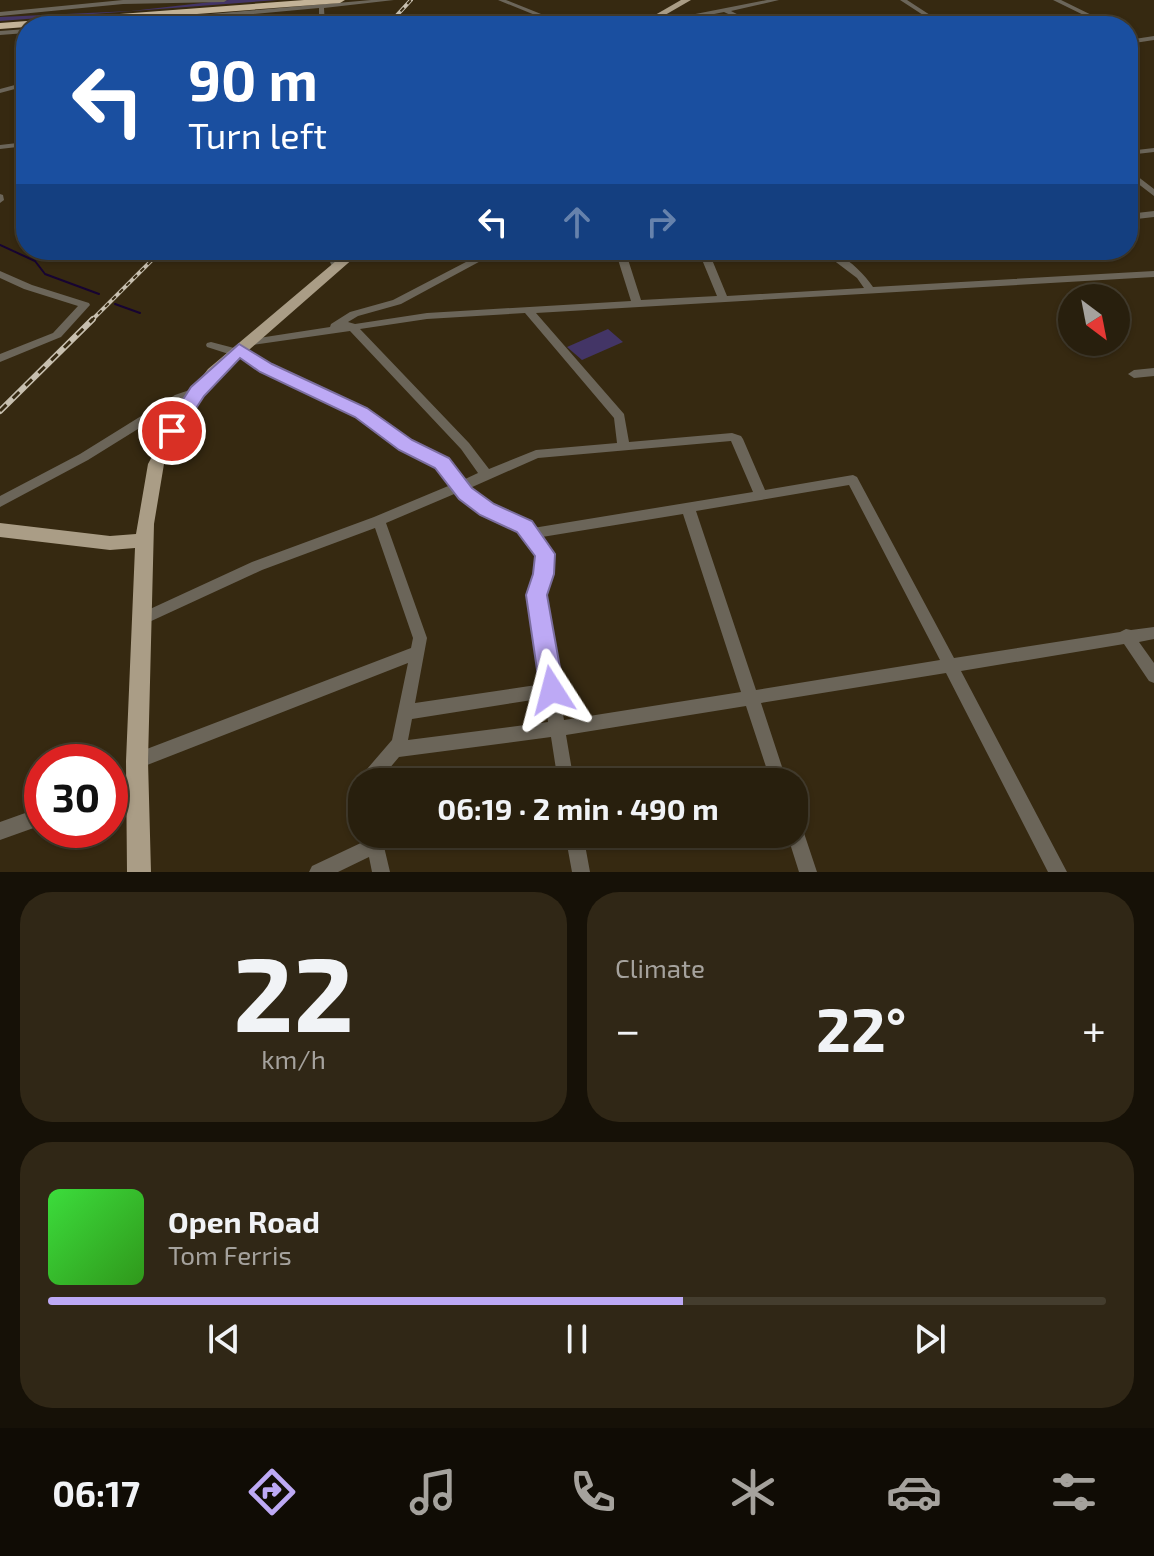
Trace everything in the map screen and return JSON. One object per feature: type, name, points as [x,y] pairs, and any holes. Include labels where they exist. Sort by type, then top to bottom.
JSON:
[{"type":"highway","points":[[101,16],[303,0]]},
{"type":"highway","points":[[113,16],[340,0]]},
{"type":"main road","points":[[657,16],[687,0]]},
{"type":"main road","points":[[139,872],[137,761],[144,540],[147,498],[156,464],[198,391],[240,348],[345,260]]},
{"type":"main road","points":[[0,530],[110,543],[144,540]]},
{"type":"street","points":[[0,14],[123,2],[224,0]]},
{"type":"street","points":[[211,16],[391,0]]},
{"type":"street","points":[[501,0],[542,16]]},
{"type":"street","points":[[692,16],[776,0]]},
{"type":"street","points":[[903,0],[928,16]]},
{"type":"street","points":[[1056,0],[1090,16]]},
{"type":"street","points":[[322,9],[322,16]]},
{"type":"street","points":[[723,9],[737,16]]},
{"type":"street","points":[[1140,40],[1154,38]]},
{"type":"street","points":[[1138,180],[1154,193]]},
{"type":"street","points":[[334,260],[336,267]]},
{"type":"street","points":[[333,328],[347,317],[397,302],[477,260]]},
{"type":"street","points":[[623,260],[637,303]]},
{"type":"street","points":[[707,260],[723,298]]},
{"type":"street","points":[[839,260],[861,276],[871,291]]},
{"type":"street","points":[[0,274],[85,305],[57,335],[0,358]]},
{"type":"street","points":[[211,345],[240,348],[350,325],[527,309],[1154,274]]},
{"type":"street","points":[[527,309],[620,417],[623,446]]},
{"type":"street","points":[[350,325],[465,446],[486,475]]},
{"type":"street","points":[[240,348],[266,368],[361,413],[405,445],[442,463],[459,487],[480,505],[524,527],[531,534],[545,554],[544,574],[536,595],[564,768]]},
{"type":"street","points":[[1134,374],[1154,372]]},
{"type":"street","points":[[0,502],[84,457],[179,398],[198,391]]},
{"type":"street","points":[[142,619],[257,566],[379,521],[536,454],[732,437],[737,439],[760,493]]},
{"type":"street","points":[[531,534],[760,493],[853,480],[1058,872]]},
{"type":"street","points":[[688,508],[775,768]]},
{"type":"street","points":[[379,521],[420,632],[407,712],[397,749],[380,768]]},
{"type":"street","points":[[397,749],[558,728],[952,666],[1126,635],[1154,633]]},
{"type":"street","points":[[1126,635],[1154,676]]},
{"type":"street","points":[[137,761],[418,652]]},
{"type":"street","points":[[407,712],[552,690]]},
{"type":"street","points":[[128,787],[138,783]]},
{"type":"street","points":[[0,831],[24,822]]},
{"type":"street","points":[[318,872],[358,848]]},
{"type":"street","points":[[375,848],[381,872]]},
{"type":"street","points":[[577,848],[581,872]]},
{"type":"street","points":[[801,848],[808,872]]},
{"type":"shaded area","points":[[229,0],[278,0],[66,16],[22,16],[131,11]]},
{"type":"shaded area","points":[[16,16],[16,20],[0,21],[0,17]]},
{"type":"shaded area","points":[[608,329],[623,342],[582,360],[567,347]]},
{"type":"waterway","points":[[0,245],[16,252]]},
{"type":"waterway","points":[[33,260],[45,274],[99,294]]},
{"type":"waterway","points":[[115,304],[140,313]]},
{"type":"railway","points":[[396,16],[411,0]]},
{"type":"railway","points":[[93,319],[152,260]]},
{"type":"railway","points":[[0,411],[93,319]]},
{"type":"route","points":[[172,431],[198,391],[239,349],[266,368],[327,394],[361,413],[405,445],[442,463],[465,494],[524,527],[545,554],[542,584],[536,595],[552,690]]}]
